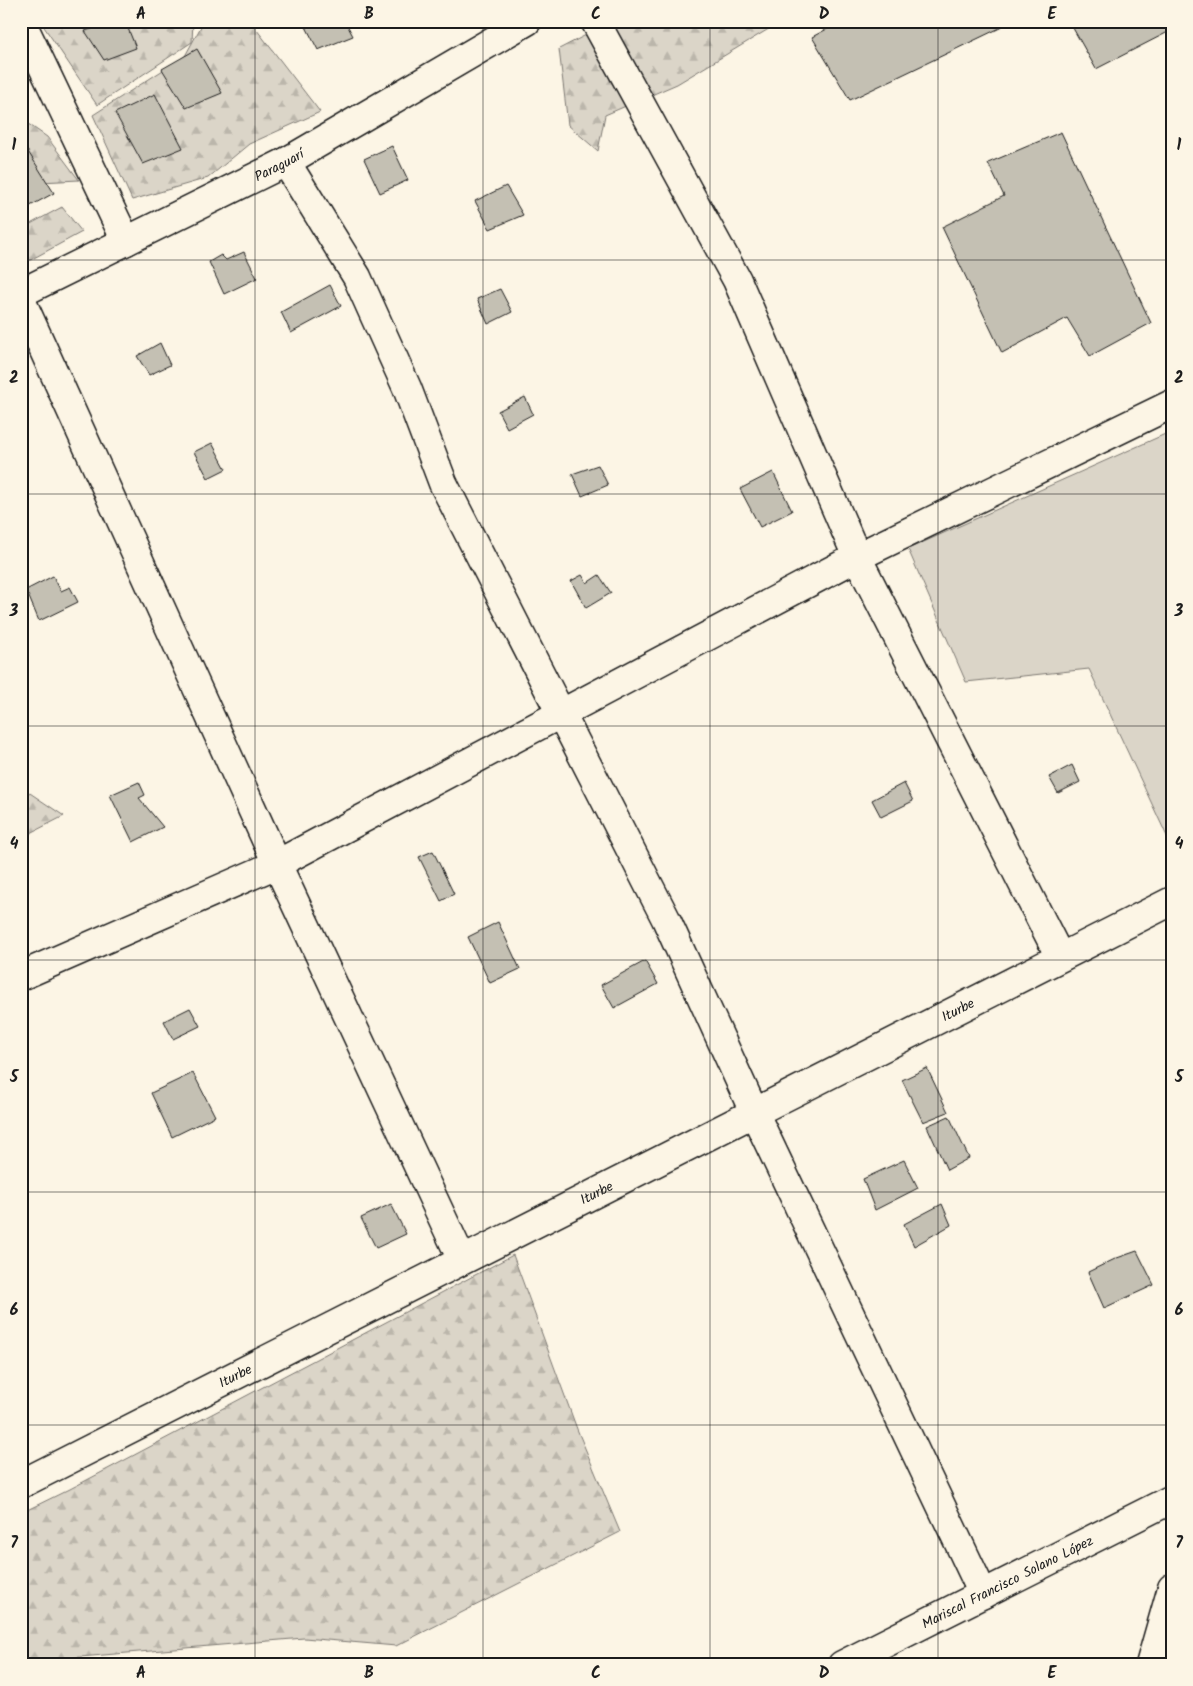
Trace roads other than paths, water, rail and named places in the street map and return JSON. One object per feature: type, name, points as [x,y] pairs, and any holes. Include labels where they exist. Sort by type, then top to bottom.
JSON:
[{"type":"street","points":[[21,21],[126,241]]},
{"type":"street","name":"Paraguarí","points":[[21,293],[286,162],[527,21]]},
{"type":"street","points":[[595,21],[737,280],[857,557],[1060,957]]},
{"type":"street","points":[[286,162],[357,277],[407,388],[443,483],[562,712],[666,919],[754,1112],[983,1594]]},
{"type":"street","points":[[21,300],[277,864],[462,1260]]},
{"type":"street","points":[[21,976],[277,864],[857,557],[1172,404]]},
{"type":"street","name":"Iturbe","points":[[21,1484],[1172,901]]},
{"type":"street","name":"Mariscal Francisco Solano López","points":[[842,1665],[1172,1499]]},
{"type":"street","points":[[1150,1665],[1172,1588]]}]
